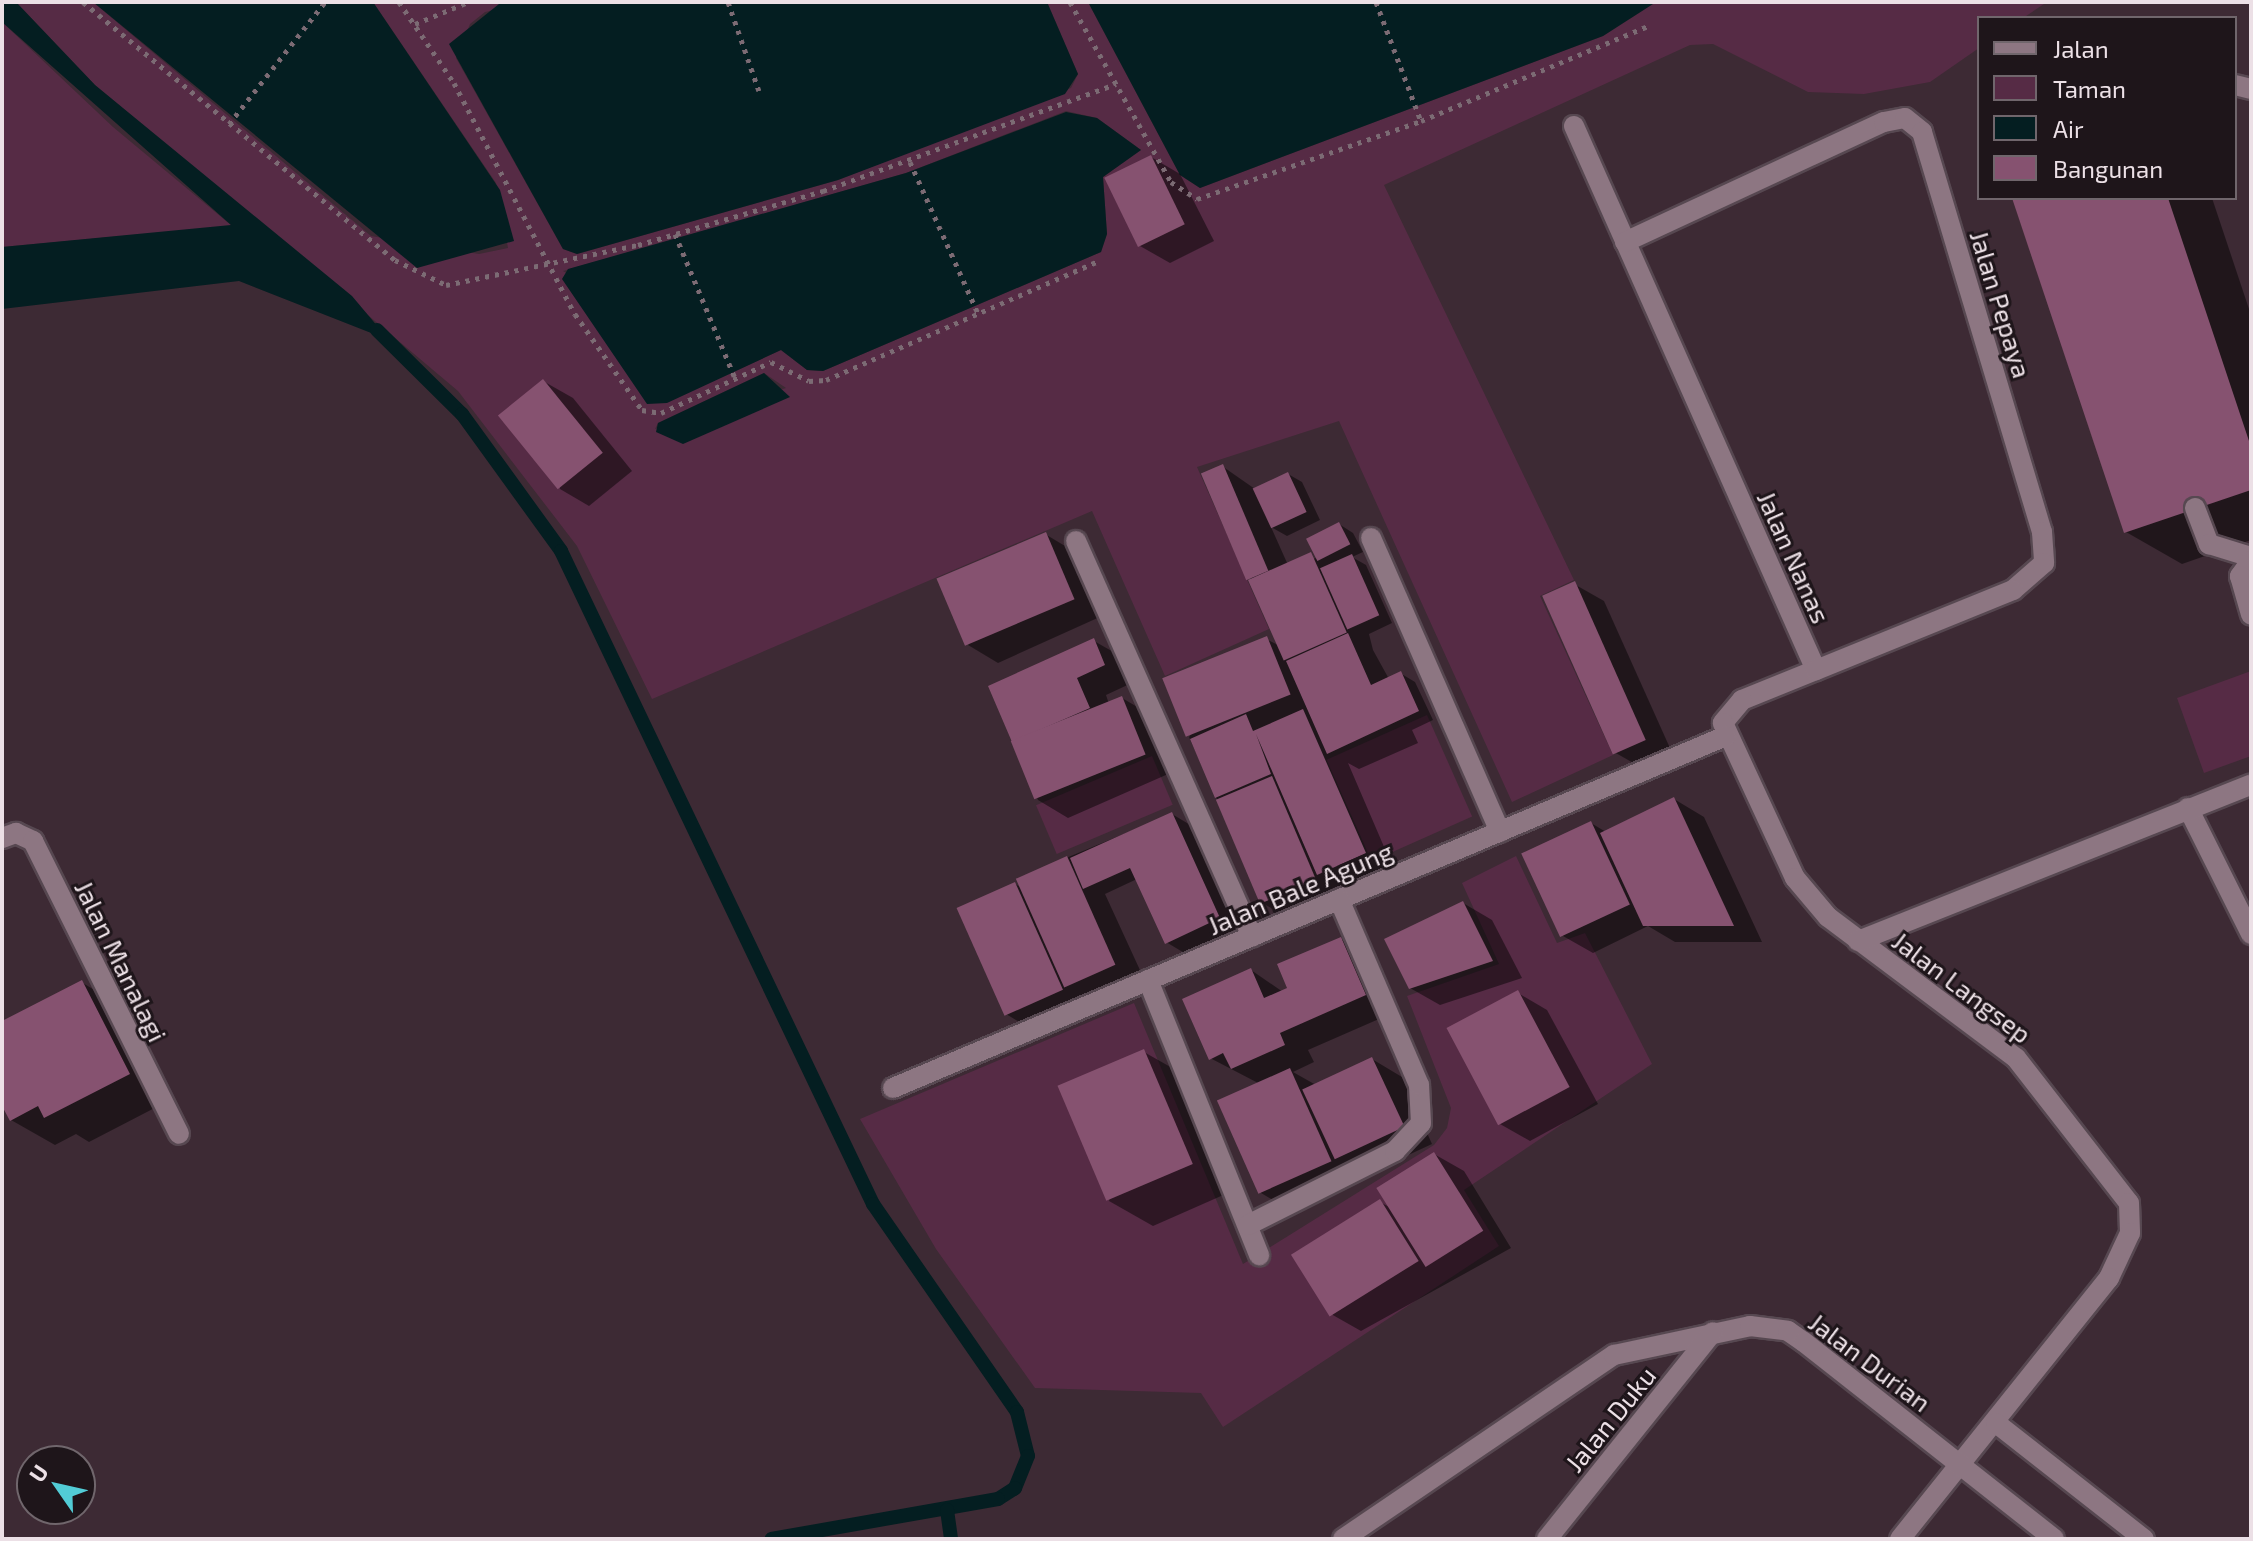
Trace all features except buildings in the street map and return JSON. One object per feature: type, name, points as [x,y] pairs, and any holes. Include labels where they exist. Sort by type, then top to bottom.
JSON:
[{"type":"street","name":"Jalan Pepaya","points":[[1625,242],[1884,122],[1905,118],[1922,132],[2042,532],[2044,563],[2013,590],[1816,670]]},
{"type":"street","name":"Jalan Nanas","points":[[1574,126],[1816,670]]},
{"type":"street","points":[[2195,508],[2209,544],[2251,559],[2240,576],[2251,614]]},
{"type":"street","points":[[1371,538],[1500,832]]},
{"type":"street","points":[[1076,541],[1252,937]]},
{"type":"street","points":[[1816,670],[1732,706],[1726,736],[1795,878],[1858,941]]},
{"type":"street","name":"Jalan Bale Agung","points":[[893,1088],[1726,736]]},
{"type":"street","name":"Jalan Langsep","points":[[1858,941],[2251,785]]},
{"type":"street","points":[[2188,808],[2251,934]]},
{"type":"street","name":"Jalan Manalagi","points":[[2,838],[16,833],[33,841],[179,1134]]},
{"type":"street","points":[[1248,1225],[1395,1151],[1421,1123],[1419,1085],[1339,899]]},
{"type":"street","name":"Jalan Langsep","points":[[1858,941],[2008,1050],[2129,1203],[2130,1233],[2109,1278],[1996,1423],[1900,1539]]},
{"type":"street","points":[[1148,980],[1259,1255]]},
{"type":"street","name":"Jalan Durian","points":[[1343,1539],[1614,1355],[1750,1326],[1788,1331],[2054,1539]]},
{"type":"street","name":"Jalan Duku","points":[[1547,1539],[1713,1332]]},
{"type":"street","points":[[1996,1423],[2144,1539]]},
{"type":"path","points":[[83,2],[229,124],[429,281],[453,284],[675,234],[910,162],[1116,84]]},
{"type":"path","points":[[229,124],[325,2]]},
{"type":"path","points":[[399,2],[415,24],[625,394],[642,410],[661,413],[774,362],[819,382],[1098,261]]},
{"type":"path","points":[[415,24],[468,2]]},
{"type":"path","points":[[728,2],[759,91]]},
{"type":"path","points":[[1070,2],[1116,84],[1187,198],[1232,191],[1421,121],[1651,25]]},
{"type":"path","points":[[1376,2],[1421,121]]},
{"type":"path","points":[[910,162],[978,313]]},
{"type":"path","points":[[675,234],[735,378]]},
{"type":"green space","points":[[16,2],[93,2],[371,236],[479,254],[508,248],[496,183],[373,2],[528,2],[485,12],[470,24],[456,58],[563,249],[577,254],[838,180],[1071,88],[1078,74],[1047,2],[1088,2],[1180,175],[1200,188],[1603,36],[1656,2],[2047,2],[2026,16],[1977,16],[1977,49],[1930,82],[1864,94],[1808,92],[1713,44],[1690,45],[1384,185],[1574,580],[1540,596],[1613,755],[1512,802],[1339,421],[1197,467],[1269,629],[1165,676],[1092,511],[652,699],[577,546],[458,391],[95,85]],"holes":[[[1066,111],[1097,118],[1141,150],[1103,177],[1107,234],[1101,252],[823,371],[807,370],[781,350],[735,371],[563,271],[906,173]],[[764,373],[786,388],[655,429],[658,423]]]},
{"type":"green space","points":[[2,22],[113,127],[232,226],[2,247]]},
{"type":"green space","points":[[2251,671],[2251,756],[2204,773],[2177,698]]},
{"type":"green space","points":[[1427,715],[1472,816],[1372,861],[1327,760]]},
{"type":"green space","points":[[1152,756],[1173,805],[1057,854],[1036,805]]},
{"type":"green space","points":[[1516,856],[1557,943],[1585,933],[1652,1064],[1464,1190],[1499,1246],[1223,1427],[1201,1393],[1035,1388],[936,1249],[860,1119],[1134,1003],[1243,1264],[1434,1145],[1447,1128],[1451,1108],[1407,996],[1499,964],[1462,883]]},
{"type":"water","points":[[2,2],[16,2],[95,85],[352,296],[389,340],[239,281],[2,309],[2,247],[231,225],[2,22]]},
{"type":"water","points":[[93,2],[373,2],[500,190],[514,241],[417,268]]},
{"type":"water","points":[[1047,2],[1078,74],[1065,94],[838,180],[577,254],[563,249],[449,44],[499,4]]},
{"type":"water","points":[[1088,2],[1656,2],[1603,36],[1200,188],[1180,175]]},
{"type":"water","points":[[1066,112],[1097,118],[1141,150],[1103,177],[1107,234],[1101,252],[823,371],[807,370],[781,350],[667,403],[647,404],[562,279],[568,269],[906,173]]},
{"type":"water","points":[[764,373],[790,397],[683,444],[656,432],[658,423]]},
{"type":"waterway","points":[[377,330],[462,414],[561,551],[873,1204],[1017,1412],[1028,1456],[1015,1488],[998,1499],[772,1539]]},
{"type":"waterway","points":[[947,1510],[951,1539]]}]
